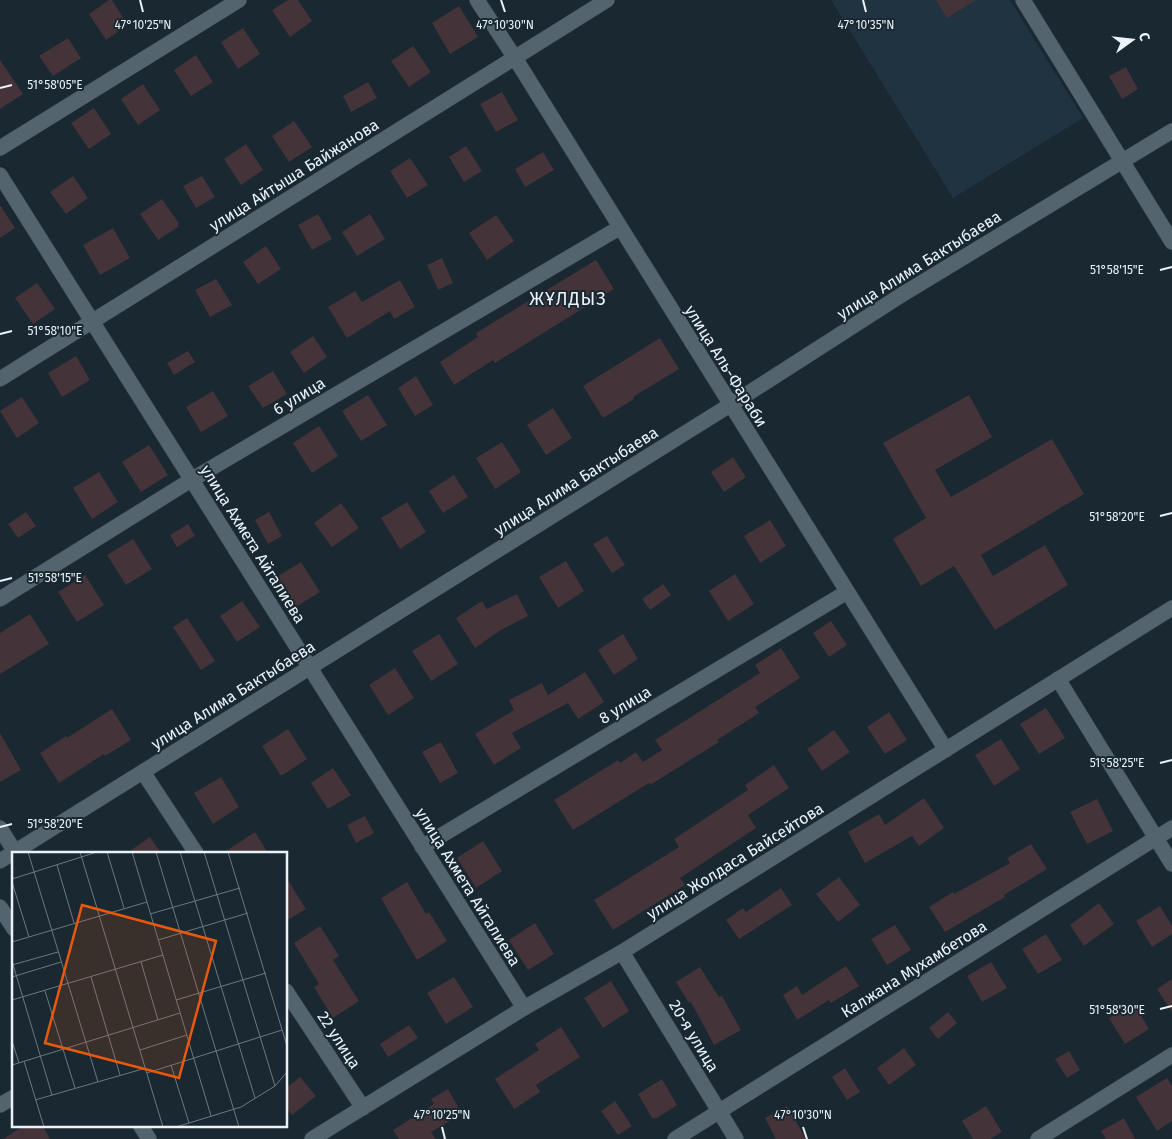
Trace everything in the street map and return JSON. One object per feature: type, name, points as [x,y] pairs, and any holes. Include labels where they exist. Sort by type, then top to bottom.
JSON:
[{"type":"street","points":[[0,148],[238,0]]},
{"type":"street","name":"улица Аль-Фараби","points":[[477,0],[946,750]]},
{"type":"street","name":"улица Айтыша Байжанова","points":[[0,379],[607,0]]},
{"type":"street","points":[[1023,0],[1172,242]]},
{"type":"street","name":"улица Алима Бактыбаева","points":[[15,852],[730,405],[903,294],[1172,131]]},
{"type":"street","name":"улица Ахмета Айгалиева","points":[[0,175],[524,1008]]},
{"type":"street","name":"6 улица","points":[[0,599],[192,480],[619,228]]},
{"type":"street","name":"8 улица","points":[[422,848],[847,592]]},
{"type":"street","name":"улица Жолдаса Байсейтова","points":[[312,1139],[524,1008],[622,952],[1172,608]]},
{"type":"street","points":[[1058,678],[1172,864]]},
{"type":"street","points":[[144,772],[195,852]]},
{"type":"street","points":[[0,828],[15,852]]},
{"type":"street","name":"Калжана Мухамбетова","points":[[675,1139],[1172,828]]},
{"type":"street","name":"улица Алима Бактыбаева","points":[[0,861],[12,854]]},
{"type":"street","points":[[0,907],[12,926]]},
{"type":"street","name":"20-я улица","points":[[622,952],[736,1139]]},
{"type":"street","name":"22 улица","points":[[288,994],[363,1108]]},
{"type":"street","points":[[1038,1139],[1172,1055]]},
{"type":"street","points":[[0,1105],[12,1097]]},
{"type":"street","points":[[141,1126],[149,1139]]},
{"type":"shaded area","points":[[831,0],[1010,0],[1083,118],[953,198]]},
{"type":"building","points":[[109,0],[112,0],[128,25],[106,40],[89,14]]},
{"type":"building","points":[[288,0],[298,0],[312,21],[290,37],[272,10]]},
{"type":"building","points":[[936,0],[976,0],[947,18]]},
{"type":"building","points":[[459,6],[478,37],[450,54],[432,23]]},
{"type":"building","points":[[243,28],[260,54],[238,69],[221,42]]},
{"type":"building","points":[[68,38],[81,58],[53,76],[39,56]]},
{"type":"building","points":[[413,46],[431,72],[409,87],[391,61]]},
{"type":"building","points":[[196,55],[213,82],[191,96],[174,70]]},
{"type":"building","points":[[0,60],[23,94],[0,109]]},
{"type":"building","points":[[1126,67],[1138,89],[1122,99],[1109,76]]},
{"type":"building","points":[[368,82],[377,98],[351,112],[343,96]]},
{"type":"building","points":[[143,84],[160,110],[138,125],[121,99]]},
{"type":"building","points":[[502,92],[518,120],[496,132],[480,104]]},
{"type":"building","points":[[94,108],[111,134],[89,149],[71,123]]},
{"type":"building","points":[[294,121],[312,147],[289,162],[272,136]]},
{"type":"building","points":[[246,144],[263,170],[241,185],[224,159]]},
{"type":"building","points":[[466,146],[482,171],[464,182],[449,157]]},
{"type":"building","points":[[543,152],[554,170],[525,187],[515,169]]},
{"type":"building","points":[[410,158],[428,185],[407,198],[390,171]]},
{"type":"building","points":[[73,176],[88,198],[66,214],[50,192]]},
{"type":"building","points":[[202,176],[215,197],[196,208],[183,186]]},
{"type":"building","points":[[162,199],[178,222],[178,227],[158,240],[140,214]]},
{"type":"building","points":[[0,205],[15,228],[0,238]]},
{"type":"building","points":[[318,214],[332,239],[312,250],[298,225]]},
{"type":"building","points":[[370,214],[385,239],[357,256],[342,232]]},
{"type":"building","points":[[496,215],[514,241],[487,260],[469,233]]},
{"type":"building","points":[[113,228],[130,258],[100,275],[83,245]]},
{"type":"building","points":[[266,246],[281,269],[258,284],[243,262]]},
{"type":"building","points":[[442,258],[453,283],[438,290],[427,265]]},
{"type":"building","points":[[596,260],[614,289],[495,363],[493,360],[454,385],[440,362],[478,337],[476,333]]},
{"type":"building","points":[[216,279],[232,305],[210,317],[195,290]]},
{"type":"building","points":[[400,280],[415,307],[394,319],[390,311],[347,338],[328,307],[355,291],[362,302]]},
{"type":"building","points":[[37,283],[55,309],[33,324],[15,298]]},
{"type":"building","points":[[313,336],[327,357],[304,373],[290,352]]},
{"type":"building","points":[[660,338],[679,369],[603,418],[583,386]]},
{"type":"building","points":[[188,351],[195,362],[174,375],[167,363]]},
{"type":"building","points":[[76,356],[90,380],[62,397],[48,373]]},
{"type":"building","points":[[273,371],[287,394],[263,408],[248,386]]},
{"type":"building","points":[[416,376],[433,405],[415,416],[398,388]]},
{"type":"building","points":[[213,391],[228,416],[201,432],[186,407]]},
{"type":"building","points":[[368,395],[387,425],[361,441],[342,411]]},
{"type":"building","points":[[969,395],[992,437],[935,470],[951,497],[1052,439],[1084,494],[981,555],[993,576],[1045,545],[1068,585],[995,630],[954,566],[921,586],[893,539],[926,518],[883,443]]},
{"type":"building","points":[[22,397],[39,423],[17,438],[0,411]]},
{"type":"building","points":[[553,408],[572,438],[546,455],[527,425]]},
{"type":"building","points":[[319,426],[338,456],[312,473],[293,443]]},
{"type":"building","points":[[502,442],[521,472],[495,489],[476,458]]},
{"type":"building","points":[[149,445],[168,475],[141,492],[122,462]]},
{"type":"building","points":[[733,457],[746,477],[724,492],[711,472]]},
{"type":"building","points":[[99,472],[118,502],[92,519],[73,488]]},
{"type":"building","points":[[454,475],[468,497],[443,513],[429,491]]},
{"type":"building","points":[[407,502],[426,532],[400,549],[381,518]]},
{"type":"building","points":[[341,503],[359,528],[332,547],[314,523]]},
{"type":"building","points":[[26,512],[36,526],[18,538],[8,524]]},
{"type":"building","points":[[269,512],[282,536],[268,544],[255,520]]},
{"type":"building","points":[[770,520],[786,546],[760,563],[744,536]]},
{"type":"building","points":[[188,524],[195,536],[177,547],[170,535]]},
{"type":"building","points":[[607,536],[625,565],[612,573],[593,544]]},
{"type":"building","points":[[133,539],[152,569],[126,585],[107,555]]},
{"type":"building","points":[[566,561],[584,591],[558,608],[539,577]]},
{"type":"building","points":[[301,562],[320,592],[294,608],[275,578]]},
{"type":"building","points":[[735,574],[754,604],[728,621],[709,591]]},
{"type":"building","points":[[85,575],[104,605],[77,622],[58,592]]},
{"type":"building","points":[[663,584],[671,595],[650,610],[642,599]]},
{"type":"building","points":[[517,594],[528,616],[501,630],[475,648],[456,618],[482,601],[487,609]]},
{"type":"building","points":[[242,601],[260,627],[237,642],[220,616]]},
{"type":"building","points":[[30,614],[49,644],[0,674],[0,633]]},
{"type":"building","points":[[187,618],[215,661],[201,670],[173,627]]},
{"type":"building","points":[[831,621],[847,645],[829,657],[813,633]]},
{"type":"building","points":[[439,634],[458,664],[431,681],[412,651]]},
{"type":"building","points":[[623,634],[638,659],[614,675],[598,650]]},
{"type":"building","points":[[781,648],[800,678],[755,707],[759,713],[717,740],[719,742],[573,830],[554,800],[618,760],[620,763],[636,752],[643,762],[662,750],[655,740],[760,673],[755,665]]},
{"type":"building","points":[[395,668],[414,698],[388,715],[369,685]]},
{"type":"building","points":[[585,672],[604,702],[578,719],[568,703],[512,733],[521,748],[494,765],[475,734],[514,710],[509,700],[542,683],[548,695]]},
{"type":"building","points":[[1046,708],[1065,738],[1039,754],[1020,724]]},
{"type":"building","points":[[112,709],[131,740],[105,756],[104,754],[59,783],[40,753]]},
{"type":"building","points":[[889,712],[907,740],[885,754],[867,727]]},
{"type":"building","points":[[288,729],[307,759],[281,776],[262,746]]},
{"type":"building","points":[[834,730],[850,752],[822,771],[807,749]]},
{"type":"building","points":[[0,733],[21,770],[0,782]]},
{"type":"building","points":[[1001,739],[1020,769],[994,786],[975,755]]},
{"type":"building","points":[[441,742],[458,773],[440,783],[422,752]]},
{"type":"building","points":[[774,765],[789,788],[748,815],[756,828],[680,878],[685,885],[613,930],[594,900],[679,847],[674,839],[748,790],[745,785]]},
{"type":"building","points":[[333,768],[351,795],[328,809],[311,783]]},
{"type":"building","points":[[221,777],[239,807],[213,824],[194,793]]},
{"type":"building","points":[[924,798],[944,828],[919,846],[912,836],[865,863],[848,832],[879,814],[885,825]]},
{"type":"building","points":[[1097,799],[1113,831],[1087,844],[1070,812]]},
{"type":"building","points":[[365,816],[374,833],[356,843],[347,825]]},
{"type":"building","points":[[255,832],[267,852],[225,852]]},
{"type":"building","points":[[150,837],[160,852],[128,852]]},
{"type":"building","points":[[483,841],[502,871],[476,888],[457,858]]},
{"type":"building","points":[[1031,844],[1047,869],[1004,895],[1005,897],[945,932],[929,907],[953,892],[954,894],[1010,863],[1007,858]]},
{"type":"building","points":[[839,877],[860,905],[838,922],[816,894]]},
{"type":"building","points":[[288,880],[306,909],[288,920]]},
{"type":"building","points":[[407,882],[426,914],[429,912],[447,941],[417,960],[381,898]]},
{"type":"building","points":[[781,888],[792,905],[739,939],[726,920],[743,908],[746,912]]},
{"type":"building","points":[[1099,903],[1114,924],[1084,946],[1070,925]]},
{"type":"building","points":[[1160,906],[1172,926],[1172,934],[1152,947],[1136,921]]},
{"type":"building","points":[[535,923],[554,954],[528,970],[509,940]]},
{"type":"building","points":[[895,925],[911,950],[887,965],[871,939]]},
{"type":"building","points":[[320,926],[339,956],[333,960],[359,1001],[333,1018],[314,987],[319,984],[294,943]]},
{"type":"building","points":[[1046,934],[1062,960],[1038,974],[1022,949]]},
{"type":"building","points":[[991,962],[1007,988],[982,1002],[967,976]]},
{"type":"building","points":[[846,966],[859,986],[831,1003],[829,1000],[797,1020],[783,995],[797,986],[802,995]]},
{"type":"building","points":[[700,967],[719,997],[722,996],[741,1030],[714,1045],[691,1002],[689,1003],[676,982]]},
{"type":"building","points":[[454,977],[473,1007],[446,1024],[427,993]]},
{"type":"building","points":[[1172,979],[1172,1012],[1157,989]]},
{"type":"building","points":[[611,981],[629,1011],[603,1028],[584,998]]},
{"type":"building","points":[[1134,1004],[1149,1029],[1125,1044],[1109,1018]]},
{"type":"building","points":[[948,1012],[957,1023],[938,1039],[929,1028]]},
{"type":"building","points":[[409,1025],[418,1038],[388,1057],[380,1044]]},
{"type":"building","points":[[561,1027],[580,1057],[536,1085],[540,1092],[514,1109],[495,1079],[539,1050],[535,1044]]},
{"type":"building","points":[[904,1048],[916,1065],[889,1085],[877,1068]]},
{"type":"building","points":[[1069,1051],[1080,1070],[1067,1078],[1055,1059]]},
{"type":"building","points":[[845,1068],[860,1092],[847,1100],[832,1077]]},
{"type":"building","points":[[300,1077],[316,1096],[292,1115],[288,1110],[288,1086]]},
{"type":"building","points":[[1167,1078],[1172,1086],[1172,1121],[1157,1131],[1136,1097]]},
{"type":"building","points":[[662,1079],[677,1105],[657,1118],[652,1118],[638,1094]]},
{"type":"building","points":[[448,1089],[462,1114],[431,1132],[436,1139],[399,1139],[393,1130],[434,1104],[431,1099]]},
{"type":"building","points":[[615,1101],[632,1126],[618,1135],[601,1111]]},
{"type":"building","points":[[787,1106],[806,1139],[776,1139],[765,1118]]},
{"type":"building","points":[[986,1106],[1002,1132],[990,1139],[973,1139],[962,1121]]},
{"type":"building","points":[[1124,1118],[1135,1139],[1106,1139],[1101,1131]]},
{"type":"building","points":[[23,1126],[43,1126],[50,1139],[3,1139]]},
{"type":"district","name":"ЖҰЛДЫЗ","points":[[568,299]]}]
